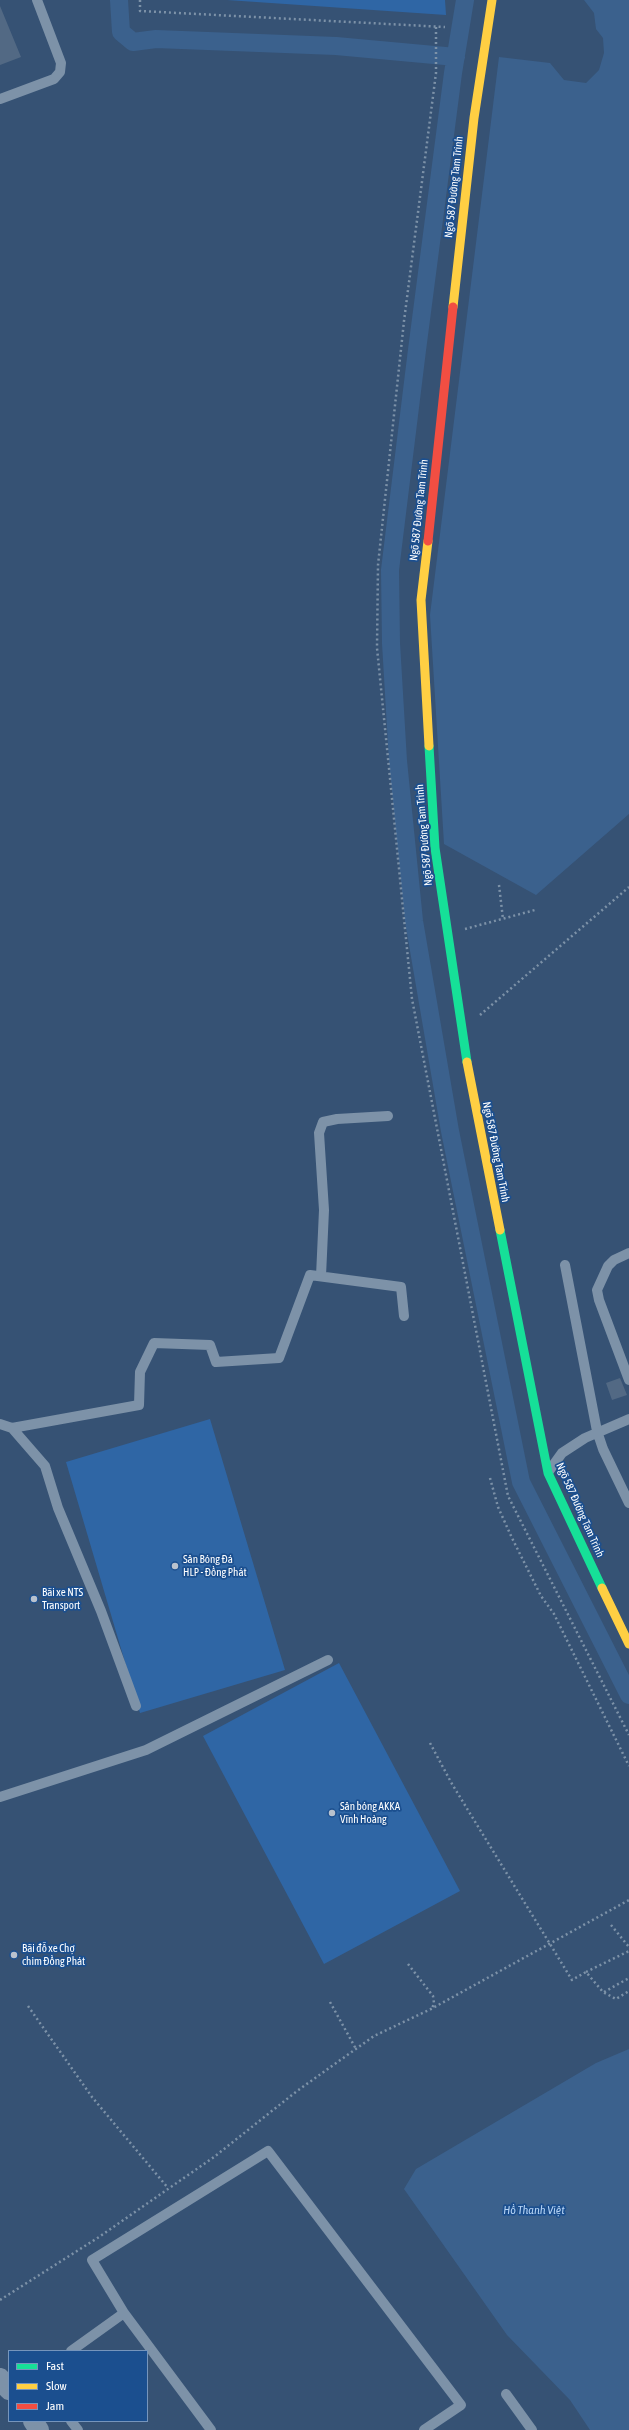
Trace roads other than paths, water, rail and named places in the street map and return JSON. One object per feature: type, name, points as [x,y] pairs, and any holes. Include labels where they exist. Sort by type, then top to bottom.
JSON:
[{"type":"street","name":"Ngõ 587 Đường Tam Trinh","points":[[492,0],[474,118],[421,600],[435,848],[461,1031],[548,1473],[629,1644]]},
{"type":"street","points":[[0,2378],[8,2389]]},
{"type":"street","points":[[33,2422],[39,2430]]},
{"type":"lane","points":[[0,99],[54,79],[60,72],[61,63],[37,0]]},
{"type":"lane","points":[[321,1276],[324,1210],[319,1133],[324,1122],[337,1119],[388,1116]]},
{"type":"lane","points":[[629,1253],[614,1260],[608,1266],[597,1290],[599,1300],[629,1380]]},
{"type":"lane","points":[[565,1265],[597,1431],[603,1450],[629,1503]]},
{"type":"lane","points":[[0,1424],[12,1428],[139,1405],[140,1372],[154,1343],[210,1345],[216,1362],[279,1358],[310,1275],[401,1286],[404,1316]]},
{"type":"lane","points":[[548,1473],[562,1453],[597,1431],[629,1419]]},
{"type":"lane","points":[[12,1428],[45,1466],[58,1508],[101,1611],[136,1706]]},
{"type":"lane","points":[[0,1796],[146,1750],[328,1660]]},
{"type":"lane","points":[[211,2430],[124,2313],[92,2260],[268,2150],[461,2405],[424,2430]]},
{"type":"lane","points":[[72,2350],[124,2313]]},
{"type":"lane","points":[[506,2394],[532,2430]]},
{"type":"lane","points":[[72,2422],[78,2430]]},
{"type":"water","points":[[584,0],[629,0],[629,814],[536,895],[444,844],[430,615],[499,57],[550,63],[564,80],[586,83],[599,70],[604,53],[603,38],[596,29],[594,13]]},
{"type":"water","name":"Hồ Thanh Việt","points":[[629,2049],[629,2430],[590,2430],[570,2400],[507,2335],[404,2189],[416,2169],[596,2063]]},
{"type":"waterway","points":[[119,0],[121,32],[133,42],[156,39],[336,46],[456,57]]},
{"type":"waterway","points":[[465,0],[453,73],[390,570],[391,643],[398,761],[414,921],[450,1131],[521,1482],[629,1695]]},
{"type":"place","name":"Sân Bóng Đá HLP - Đồng Phát","points":[[175,1566]]},
{"type":"place","name":"Bãi xe NTS Transport","points":[[34,1599]]},
{"type":"place","name":"Sân bóng AKKA Vĩnh Hoàng","points":[[332,1813]]},
{"type":"place","name":"Bãi đỗ xe Chợ chim Đồng Phát","points":[[14,1955]]}]
